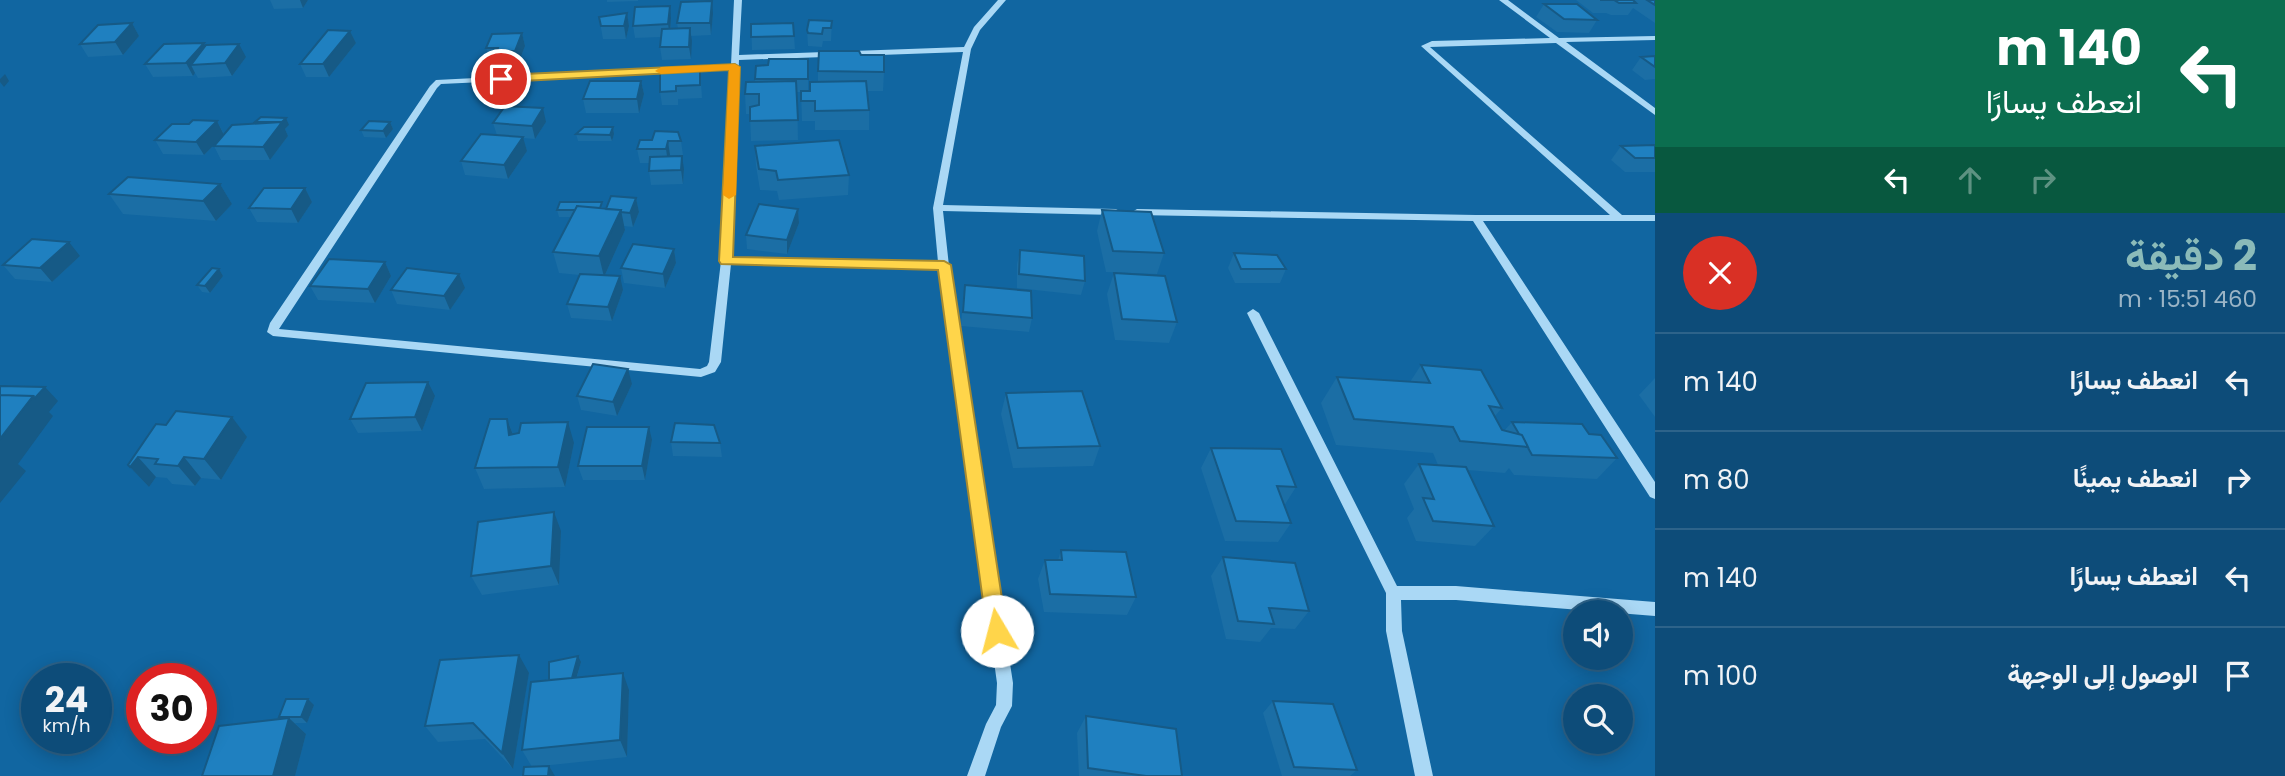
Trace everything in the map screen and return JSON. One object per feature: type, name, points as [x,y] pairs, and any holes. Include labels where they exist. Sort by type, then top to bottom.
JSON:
[{"type":"street","points":[[738,0],[735,62],[726,261],[715,362],[711,369],[701,373],[273,332],[274,326],[335,234],[439,82],[735,62],[967,49]]},
{"type":"street","points":[[976,776],[994,724],[1004,706],[1005,683],[938,208],[967,49],[977,29],[1002,0]]},
{"type":"street","points":[[1503,0],[1655,112]]},
{"type":"street","points":[[1621,219],[1425,46],[1432,43],[1655,38]]},
{"type":"street","points":[[938,208],[1476,218],[1655,218]]},
{"type":"street","points":[[1476,218],[1655,492]]},
{"type":"street","points":[[726,261],[944,265]]},
{"type":"street","points":[[1253,313],[1393,593],[1394,631],[1424,776]]},
{"type":"street","points":[[1393,593],[1456,593],[1655,609]]},
{"type":"building","points":[[1614,0],[1633,0],[1636,3],[1619,3]]},
{"type":"building","points":[[712,1],[710,23],[677,23],[681,2]]},
{"type":"building","points":[[1544,4],[1577,4],[1597,20],[1564,19]]},
{"type":"building","points":[[670,6],[668,24],[633,26],[635,7]]},
{"type":"building","points":[[627,13],[624,26],[601,26],[599,17]]},
{"type":"building","points":[[809,20],[832,21],[831,28],[823,28],[822,34],[808,33]]},
{"type":"building","points":[[132,23],[115,42],[80,44],[98,25]]},
{"type":"building","points":[[793,23],[794,36],[751,37],[751,24]]},
{"type":"building","points":[[690,28],[689,47],[660,47],[662,29]]},
{"type":"building","points":[[328,30],[350,31],[323,64],[300,64]]},
{"type":"building","points":[[522,33],[515,51],[486,48],[492,34]]},
{"type":"building","points":[[204,43],[186,63],[145,64],[164,44]]},
{"type":"building","points":[[239,44],[225,63],[191,65],[206,45]]},
{"type":"building","points":[[819,51],[859,51],[861,55],[884,55],[884,72],[818,71]]},
{"type":"building","points":[[1655,56],[1655,67],[1641,57]]},
{"type":"building","points":[[769,59],[808,59],[808,79],[755,79],[756,66],[768,65]]},
{"type":"building","points":[[700,68],[700,85],[676,86],[676,91],[660,92],[660,70]]},
{"type":"building","points":[[590,81],[641,81],[637,99],[583,99]]},
{"type":"building","points":[[796,81],[798,120],[750,121],[750,107],[759,105],[759,94],[745,94],[746,82]]},
{"type":"building","points":[[866,81],[869,110],[815,111],[815,101],[801,101],[801,91],[810,91],[810,82]]},
{"type":"building","points":[[505,106],[543,108],[532,126],[493,123]]},
{"type":"building","points":[[261,117],[286,118],[282,122],[255,122]]},
{"type":"building","points":[[193,120],[217,121],[196,142],[155,140],[172,124],[189,124]]},
{"type":"building","points":[[369,121],[390,122],[383,131],[361,130]]},
{"type":"building","points":[[282,122],[263,147],[214,146],[232,125]]},
{"type":"building","points":[[584,127],[613,127],[610,135],[576,134]]},
{"type":"building","points":[[655,131],[678,132],[681,141],[668,141],[666,149],[637,149],[640,140],[652,140]]},
{"type":"building","points":[[481,134],[523,137],[504,165],[461,161]]},
{"type":"building","points":[[839,140],[849,175],[778,180],[776,171],[759,169],[755,146]]},
{"type":"building","points":[[1655,145],[1655,158],[1635,158],[1621,146]]},
{"type":"building","points":[[682,156],[681,170],[649,171],[650,157]]},
{"type":"building","points":[[128,177],[220,184],[203,201],[109,194]]},
{"type":"building","points":[[264,188],[305,188],[291,209],[249,208]]},
{"type":"building","points":[[611,196],[636,198],[630,213],[606,209]]},
{"type":"building","points":[[560,202],[602,202],[600,208],[577,206],[575,210],[557,210]]},
{"type":"building","points":[[759,204],[798,209],[787,240],[746,235]]},
{"type":"building","points":[[577,206],[621,210],[599,256],[553,252]]},
{"type":"building","points":[[1102,210],[1151,212],[1164,253],[1113,251]]},
{"type":"building","points":[[32,239],[69,242],[40,268],[3,265]]},
{"type":"building","points":[[633,244],[674,249],[663,274],[621,268]]},
{"type":"building","points":[[1020,250],[1084,256],[1085,281],[1019,274]]},
{"type":"building","points":[[1234,253],[1277,255],[1286,269],[1241,269]]},
{"type":"building","points":[[329,259],[385,262],[368,289],[310,286]]},
{"type":"building","points":[[212,268],[219,269],[205,286],[197,285]]},
{"type":"building","points":[[407,268],[459,274],[444,296],[391,290]]},
{"type":"building","points":[[1114,273],[1165,276],[1177,322],[1122,319]]},
{"type":"building","points":[[580,274],[620,276],[608,307],[567,304]]},
{"type":"building","points":[[965,285],[1031,291],[1032,318],[963,312]]},
{"type":"building","points":[[593,364],[628,369],[613,402],[577,396]]},
{"type":"building","points":[[1421,365],[1481,370],[1502,408],[1489,406],[1502,430],[1522,435],[1528,447],[1460,441],[1453,427],[1354,419],[1337,377],[1430,383]]},
{"type":"building","points":[[428,382],[415,417],[350,419],[366,383]]},
{"type":"building","points":[[0,386],[45,387],[35,398],[0,395]]},
{"type":"building","points":[[1082,391],[1100,446],[1018,448],[1006,393]]},
{"type":"building","points":[[0,395],[33,396],[0,439]]},
{"type":"building","points":[[176,411],[232,417],[204,459],[184,457],[178,466],[155,464],[158,459],[138,457],[130,467],[128,465],[156,424],[166,425]]},
{"type":"building","points":[[490,419],[507,419],[509,435],[519,433],[521,423],[568,422],[558,467],[475,468]]},
{"type":"building","points":[[1512,422],[1582,424],[1589,434],[1601,435],[1617,458],[1532,455]]},
{"type":"building","points":[[675,423],[714,425],[720,443],[671,442]]},
{"type":"building","points":[[587,427],[649,427],[642,466],[578,466]]},
{"type":"building","points":[[1211,448],[1281,449],[1296,487],[1277,486],[1291,523],[1236,521]]},
{"type":"building","points":[[1419,464],[1466,467],[1494,526],[1433,521],[1423,498],[1434,499]]},
{"type":"building","points":[[554,512],[551,566],[471,576],[478,522]]},
{"type":"building","points":[[1061,550],[1126,552],[1136,597],[1050,594],[1045,560],[1062,560]]},
{"type":"building","points":[[1223,557],[1295,563],[1309,611],[1269,608],[1274,624],[1238,621]]},
{"type":"building","points":[[519,655],[502,753],[473,723],[425,726],[440,660]]},
{"type":"building","points":[[578,656],[572,678],[549,680],[549,662]]},
{"type":"building","points":[[623,673],[620,740],[522,750],[531,682]]},
{"type":"building","points":[[286,699],[308,699],[301,717],[279,717]]},
{"type":"building","points":[[1273,701],[1333,704],[1357,770],[1294,767]]},
{"type":"building","points":[[1086,716],[1176,729],[1182,776],[1146,776],[1088,768]]},
{"type":"building","points":[[289,718],[273,776],[202,776],[209,754],[217,754],[219,726]]},
{"type":"building","points":[[549,766],[548,776],[523,776],[524,767]]},
{"type":"slow traffic","points":[[661,71],[735,67],[729,195]]},
{"type":"route","points":[[501,79],[735,67],[726,261],[944,265],[997,631]]}]
